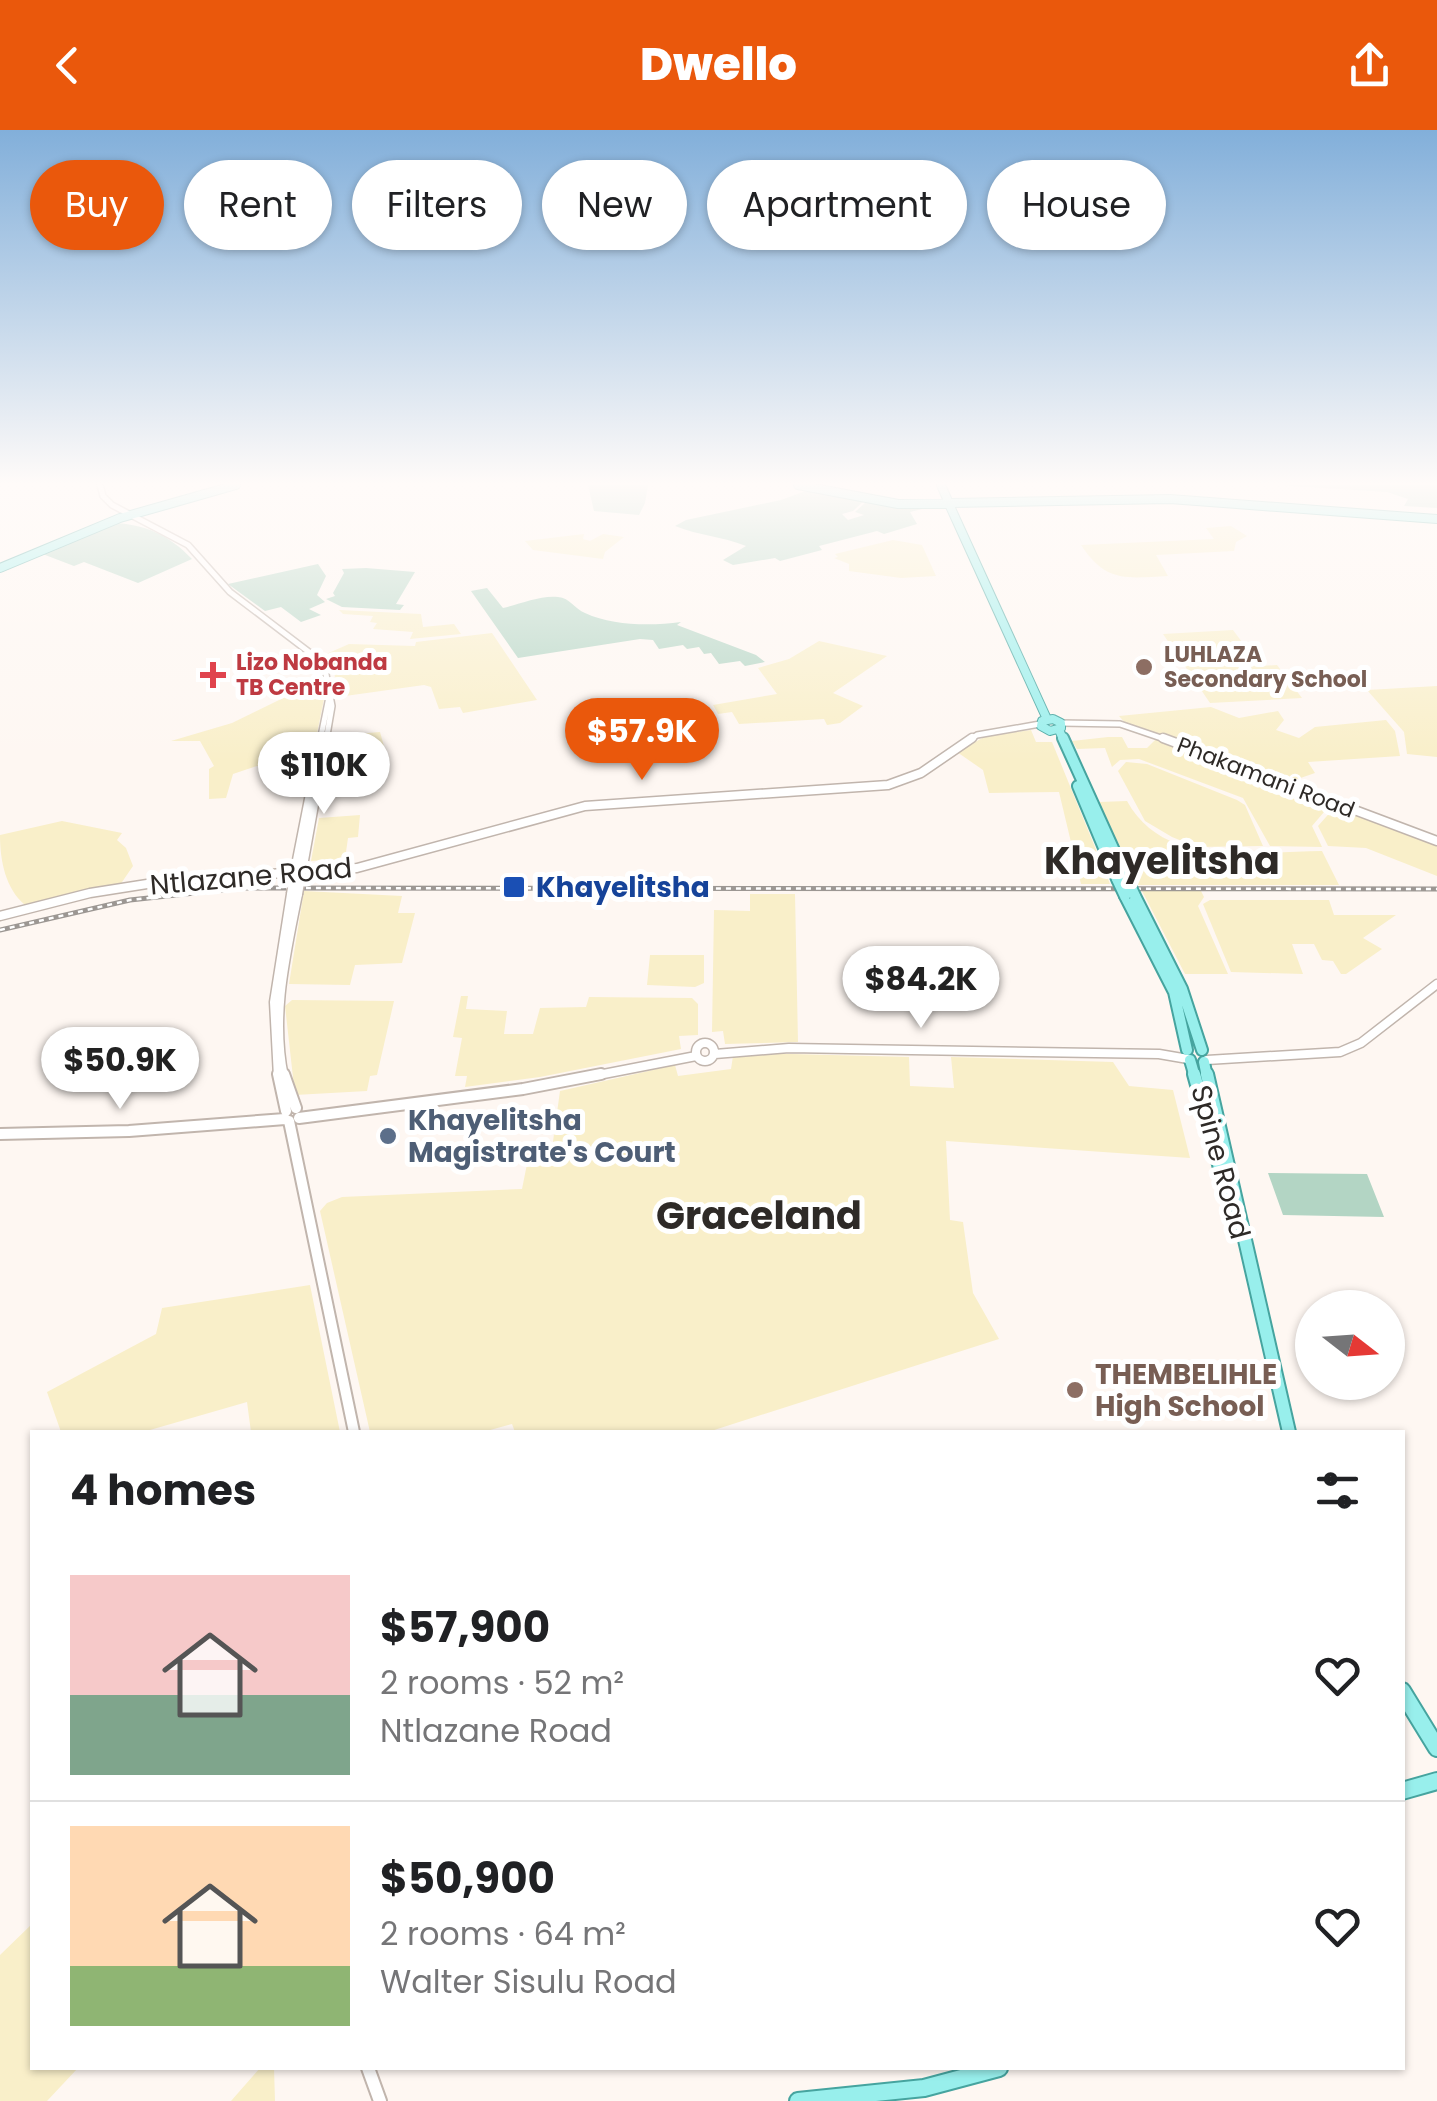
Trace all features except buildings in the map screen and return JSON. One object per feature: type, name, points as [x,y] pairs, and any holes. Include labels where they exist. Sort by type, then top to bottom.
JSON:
[{"type":"main road","name":"Spine Road","points":[[980,577],[1130,896],[1196,1055],[1288,1430]]},
{"type":"main road","points":[[1405,1697],[1437,1748]]},
{"type":"main road","points":[[1405,1790],[1437,1781]]},
{"type":"main road","points":[[798,2101],[924,2088],[992,2070]]},
{"type":"street","points":[[217,577],[232,594],[317,658],[327,674],[331,694],[271,1016],[274,1050],[292,1115],[354,1430]]},
{"type":"street","name":"Phakamani Road","points":[[1052,725],[1138,728],[1437,841]]},
{"type":"street","name":"Ntlazane Road","points":[[0,916],[166,881],[357,868],[585,806],[888,784],[924,772],[972,738],[1052,725]]},
{"type":"street","points":[[0,1134],[112,1132],[358,1108],[523,1089],[695,1053],[706,1059],[715,1051],[747,1049],[1322,1055],[1352,1048],[1437,984]]},
{"type":"street","points":[[369,2070],[380,2101]]},
{"type":"green space","points":[[123,577],[152,577],[138,583]]},
{"type":"green space","points":[[260,577],[326,577],[317,595],[325,602],[309,609],[321,615],[301,622],[281,607],[265,611],[228,584]]},
{"type":"green space","points":[[342,577],[412,577],[396,604],[404,605],[400,610],[342,607],[326,599],[335,596]]},
{"type":"green space","points":[[487,588],[503,608],[558,597],[585,613],[620,623],[681,622],[677,625],[765,662],[745,666],[740,661],[719,664],[711,653],[704,654],[699,647],[659,649],[653,640],[640,639],[518,658],[471,591]]},
{"type":"green space","points":[[1268,1173],[1367,1174],[1384,1217],[1283,1215]]},
{"type":"sand","points":[[339,610],[421,614],[423,627],[454,624],[461,634],[410,639],[413,632],[373,629],[377,623],[370,622],[373,616],[343,614]]},
{"type":"sand","points":[[1233,630],[1260,666],[1277,665],[1302,698],[1210,703],[1163,634]]},
{"type":"sand","points":[[492,633],[537,700],[463,713],[460,707],[439,709],[431,687],[424,685],[338,697],[334,671],[324,655],[349,644],[415,646],[416,642]]},
{"type":"sand","points":[[819,641],[887,656],[833,693],[863,706],[840,723],[827,725],[824,719],[739,724],[732,712],[718,714],[713,705],[777,694],[758,668],[789,659]]},
{"type":"sand","points":[[322,679],[324,699],[311,763],[257,766],[233,774],[226,798],[209,799],[209,769],[214,766],[200,741],[171,741],[232,723]]},
{"type":"sand","points":[[1437,686],[1437,757],[1407,754],[1404,732],[1367,690]]},
{"type":"sand","points":[[1211,707],[1239,718],[1278,711],[1284,720],[1276,730],[1299,738],[1315,727],[1386,720],[1395,731],[1400,756],[1308,762],[1315,773],[1289,782],[1125,723],[1119,716]]},
{"type":"sand","points":[[1031,730],[1036,742],[1052,742],[1110,884],[1081,884],[1059,792],[989,793],[983,770],[957,752],[986,736]]},
{"type":"sand","points":[[380,732],[389,764],[326,767],[332,736]]},
{"type":"sand","points":[[1122,737],[1128,748],[1147,748],[1157,738],[1330,805],[1312,826],[1322,847],[1270,846],[1243,798],[1139,759],[1120,760],[1112,767],[1105,748],[1077,749],[1072,741]]},
{"type":"sand","points":[[1126,762],[1147,764],[1237,800],[1245,805],[1263,846],[1197,847],[1145,821],[1118,771]]},
{"type":"sand","points":[[1127,801],[1144,823],[1164,838],[1188,847],[1241,853],[1322,851],[1339,885],[1138,885],[1099,802]]},
{"type":"sand","points":[[1334,808],[1437,844],[1437,876],[1366,848],[1328,846],[1318,826]]},
{"type":"sand","points":[[360,815],[358,837],[348,838],[345,859],[311,861],[319,818]]},
{"type":"sand","points":[[62,821],[122,833],[117,840],[126,848],[133,866],[120,885],[25,905],[5,874],[0,835]]},
{"type":"sand","points":[[304,891],[402,896],[398,913],[415,913],[402,963],[355,965],[350,985],[289,984]]},
{"type":"sand","points":[[1142,891],[1201,891],[1204,897],[1198,906],[1228,974],[1185,974]]},
{"type":"sand","points":[[750,894],[795,894],[798,1042],[725,1044],[723,1031],[712,1032],[714,910],[750,911]]},
{"type":"sand","points":[[1210,900],[1329,900],[1334,915],[1396,915],[1363,938],[1382,949],[1346,974],[1341,974],[1333,961],[1322,960],[1314,944],[1292,944],[1303,974],[1231,972],[1203,904]]},
{"type":"sand","points":[[650,955],[704,955],[704,983],[695,987],[647,985]]},
{"type":"sand","points":[[461,996],[468,996],[466,1009],[507,1011],[504,1034],[533,1034],[540,1008],[586,1007],[589,997],[692,998],[698,1004],[698,1035],[679,1036],[681,1049],[540,1077],[465,1087],[467,1076],[455,1076],[462,1038],[453,1037]]},
{"type":"sand","points":[[292,1000],[394,1001],[377,1075],[370,1076],[367,1091],[295,1095],[285,1006]]},
{"type":"sand","points":[[756,1053],[909,1057],[910,1086],[954,1088],[951,1057],[1113,1062],[1129,1086],[1173,1090],[1190,1158],[946,1141],[950,1220],[963,1222],[973,1293],[999,1339],[714,1430],[514,1430],[512,1424],[490,1430],[370,1430],[320,1211],[327,1203],[342,1197],[522,1189],[527,1164],[550,1163],[560,1091],[675,1065],[678,1076],[731,1069],[733,1056]]},
{"type":"sand","points":[[310,1285],[340,1430],[251,1430],[247,1402],[150,1430],[60,1430],[47,1392],[156,1334],[162,1308]]},
{"type":"sand","points":[[30,1926],[30,2070],[76,2070],[47,2101],[0,2101],[0,1955]]},
{"type":"sand","points":[[258,2070],[274,2070],[275,2101],[231,2101]]},
{"type":"railway","points":[[0,930],[130,900],[241,888],[1437,889]]},
{"type":"place","name":"LUHLAZA Secondary School","points":[[1144,667]]},
{"type":"place","name":"Lizo Nobanda TB Centre","points":[[213,675]]},
{"type":"place","name":"Khayelitsha","points":[[514,887]]},
{"type":"place","name":"Khayelitsha Magistrate's Court","points":[[388,1136]]},
{"type":"place","name":"THEMBELIHLE High School","points":[[1075,1390]]},
{"type":"district","name":"Khayelitsha","points":[[1162,861]]},
{"type":"district","name":"Graceland","points":[[759,1216]]}]
